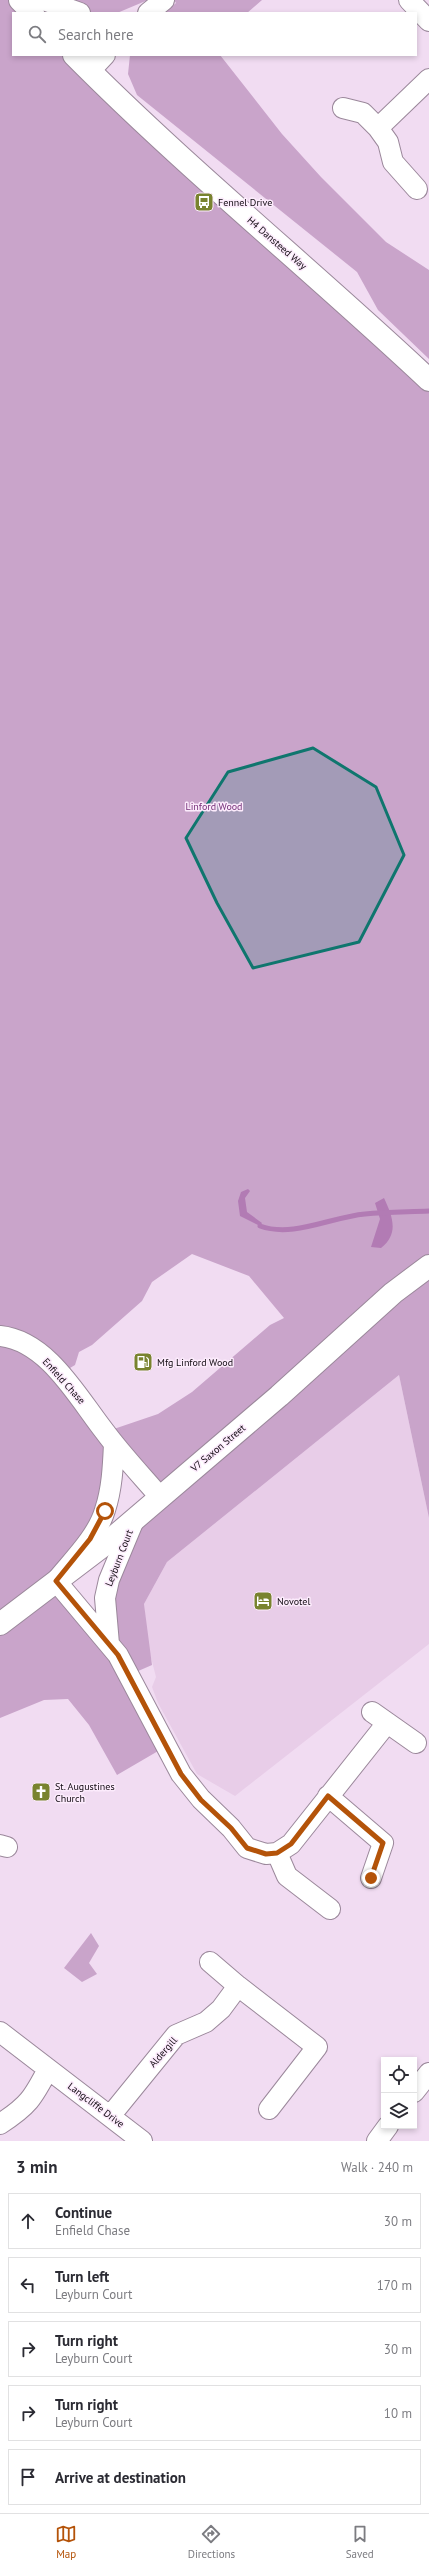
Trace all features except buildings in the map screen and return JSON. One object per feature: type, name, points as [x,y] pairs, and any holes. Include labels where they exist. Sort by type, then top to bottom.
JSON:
[{"type":"street","points":[[20,0],[32,12]]},
{"type":"street","points":[[44,0],[77,12]]},
{"type":"street","points":[[149,12],[164,0]]},
{"type":"street","points":[[409,0],[429,21]]},
{"type":"street","name":"H4 Dansteed Way","points":[[75,56],[190,167],[364,319],[429,380]]},
{"type":"street","points":[[90,71],[104,56]]},
{"type":"street","points":[[378,128],[429,79]]},
{"type":"street","points":[[342,108],[363,113],[378,128],[388,142],[393,162],[417,189]]},
{"type":"street","name":"V7 Saxon Street","points":[[0,1624],[134,1520],[280,1396],[393,1293],[429,1266]]},
{"type":"street","name":"Enfield Chase","points":[[0,1336],[10,1337],[29,1345],[45,1359],[79,1394],[114,1444],[160,1497]]},
{"type":"street","points":[[114,1444],[112,1477],[105,1511],[90,1539],[56,1581],[108,1644],[129,1675],[181,1774],[197,1794],[231,1828],[247,1848],[266,1854],[277,1853],[291,1844],[328,1796],[380,1717],[416,1743]]},
{"type":"street","name":"Leyburn Court","points":[[108,1644],[105,1598],[109,1580],[134,1520]]},
{"type":"street","points":[[328,1796],[383,1843],[371,1878]]},
{"type":"street","points":[[277,1853],[287,1876],[330,1909]]},
{"type":"street","points":[[210,1962],[238,1986],[317,2047],[269,2109]]},
{"type":"street","name":"Aldergill","points":[[111,2115],[176,2035],[206,2022],[221,2009],[238,1986]]},
{"type":"street","name":"Langcliffe Drive","points":[[0,2032],[111,2115],[142,2141]]},
{"type":"street","points":[[0,2124],[23,2109],[32,2099],[48,2069]]},
{"type":"street","points":[[417,2088],[429,2073]]},
{"type":"street","points":[[377,2141],[386,2129]]},
{"type":"highlighted area","points":[[313,748],[376,787],[404,855],[359,942],[253,968],[217,903],[186,838],[228,772]]},
{"type":"shaded area","points":[[248,1189],[250,1191],[245,1198],[247,1212],[262,1223],[260,1226],[240,1216],[238,1201],[241,1192]]},
{"type":"shaded area","points":[[384,1198],[392,1218],[392,1231],[387,1243],[381,1248],[371,1247],[380,1219],[375,1203]]},
{"type":"shaded area","points":[[399,1375],[429,1518],[429,1644],[235,1796],[197,1774],[158,1703],[152,1687],[156,1677],[148,1646],[144,1604],[167,1562]]},
{"type":"green space","name":"Linford Wood","points":[[0,0],[18,0],[30,12],[12,12],[12,56],[75,56],[429,380],[429,1518],[399,1375],[167,1562],[144,1604],[152,1665],[129,1675],[165,1747],[117,1775],[89,1725],[68,1699],[44,1700],[0,1718]],"holes":[[[192,1254],[249,1276],[284,1318],[270,1325],[192,1392],[158,1414],[105,1432],[60,1374],[75,1365],[79,1352],[92,1345],[142,1301],[152,1282]],[[115,1444],[160,1497],[109,1580],[97,1630],[56,1581],[90,1539]]]},
{"type":"green space","points":[[56,0],[148,0],[119,12],[86,12]]},
{"type":"green space","points":[[174,0],[262,0],[248,12],[165,12],[176,3]]},
{"type":"green space","points":[[130,56],[221,56],[282,134],[321,177],[386,242],[429,270],[429,359],[378,310],[357,272],[137,95],[128,74]]},
{"type":"green space","points":[[91,1933],[99,1946],[89,1963],[97,1974],[82,1982],[64,1968]]},
{"type":"waterway","points":[[260,1226],[286,1230],[312,1226],[365,1214],[429,1211]]},
{"type":"place","name":"Fennel Drive","points":[[204,202]]},
{"type":"place","name":"Mfg Linford Wood","points":[[143,1362]]},
{"type":"place","name":"Novotel","points":[[263,1601]]},
{"type":"place","name":"St. Augustines Church","points":[[41,1792]]},
{"type":"route","points":[[105,1511],[90,1539],[56,1581],[118,1655],[165,1747],[181,1774],[201,1800],[231,1828],[247,1848],[266,1854],[277,1853],[291,1844],[328,1796],[383,1843],[371,1878]]}]
